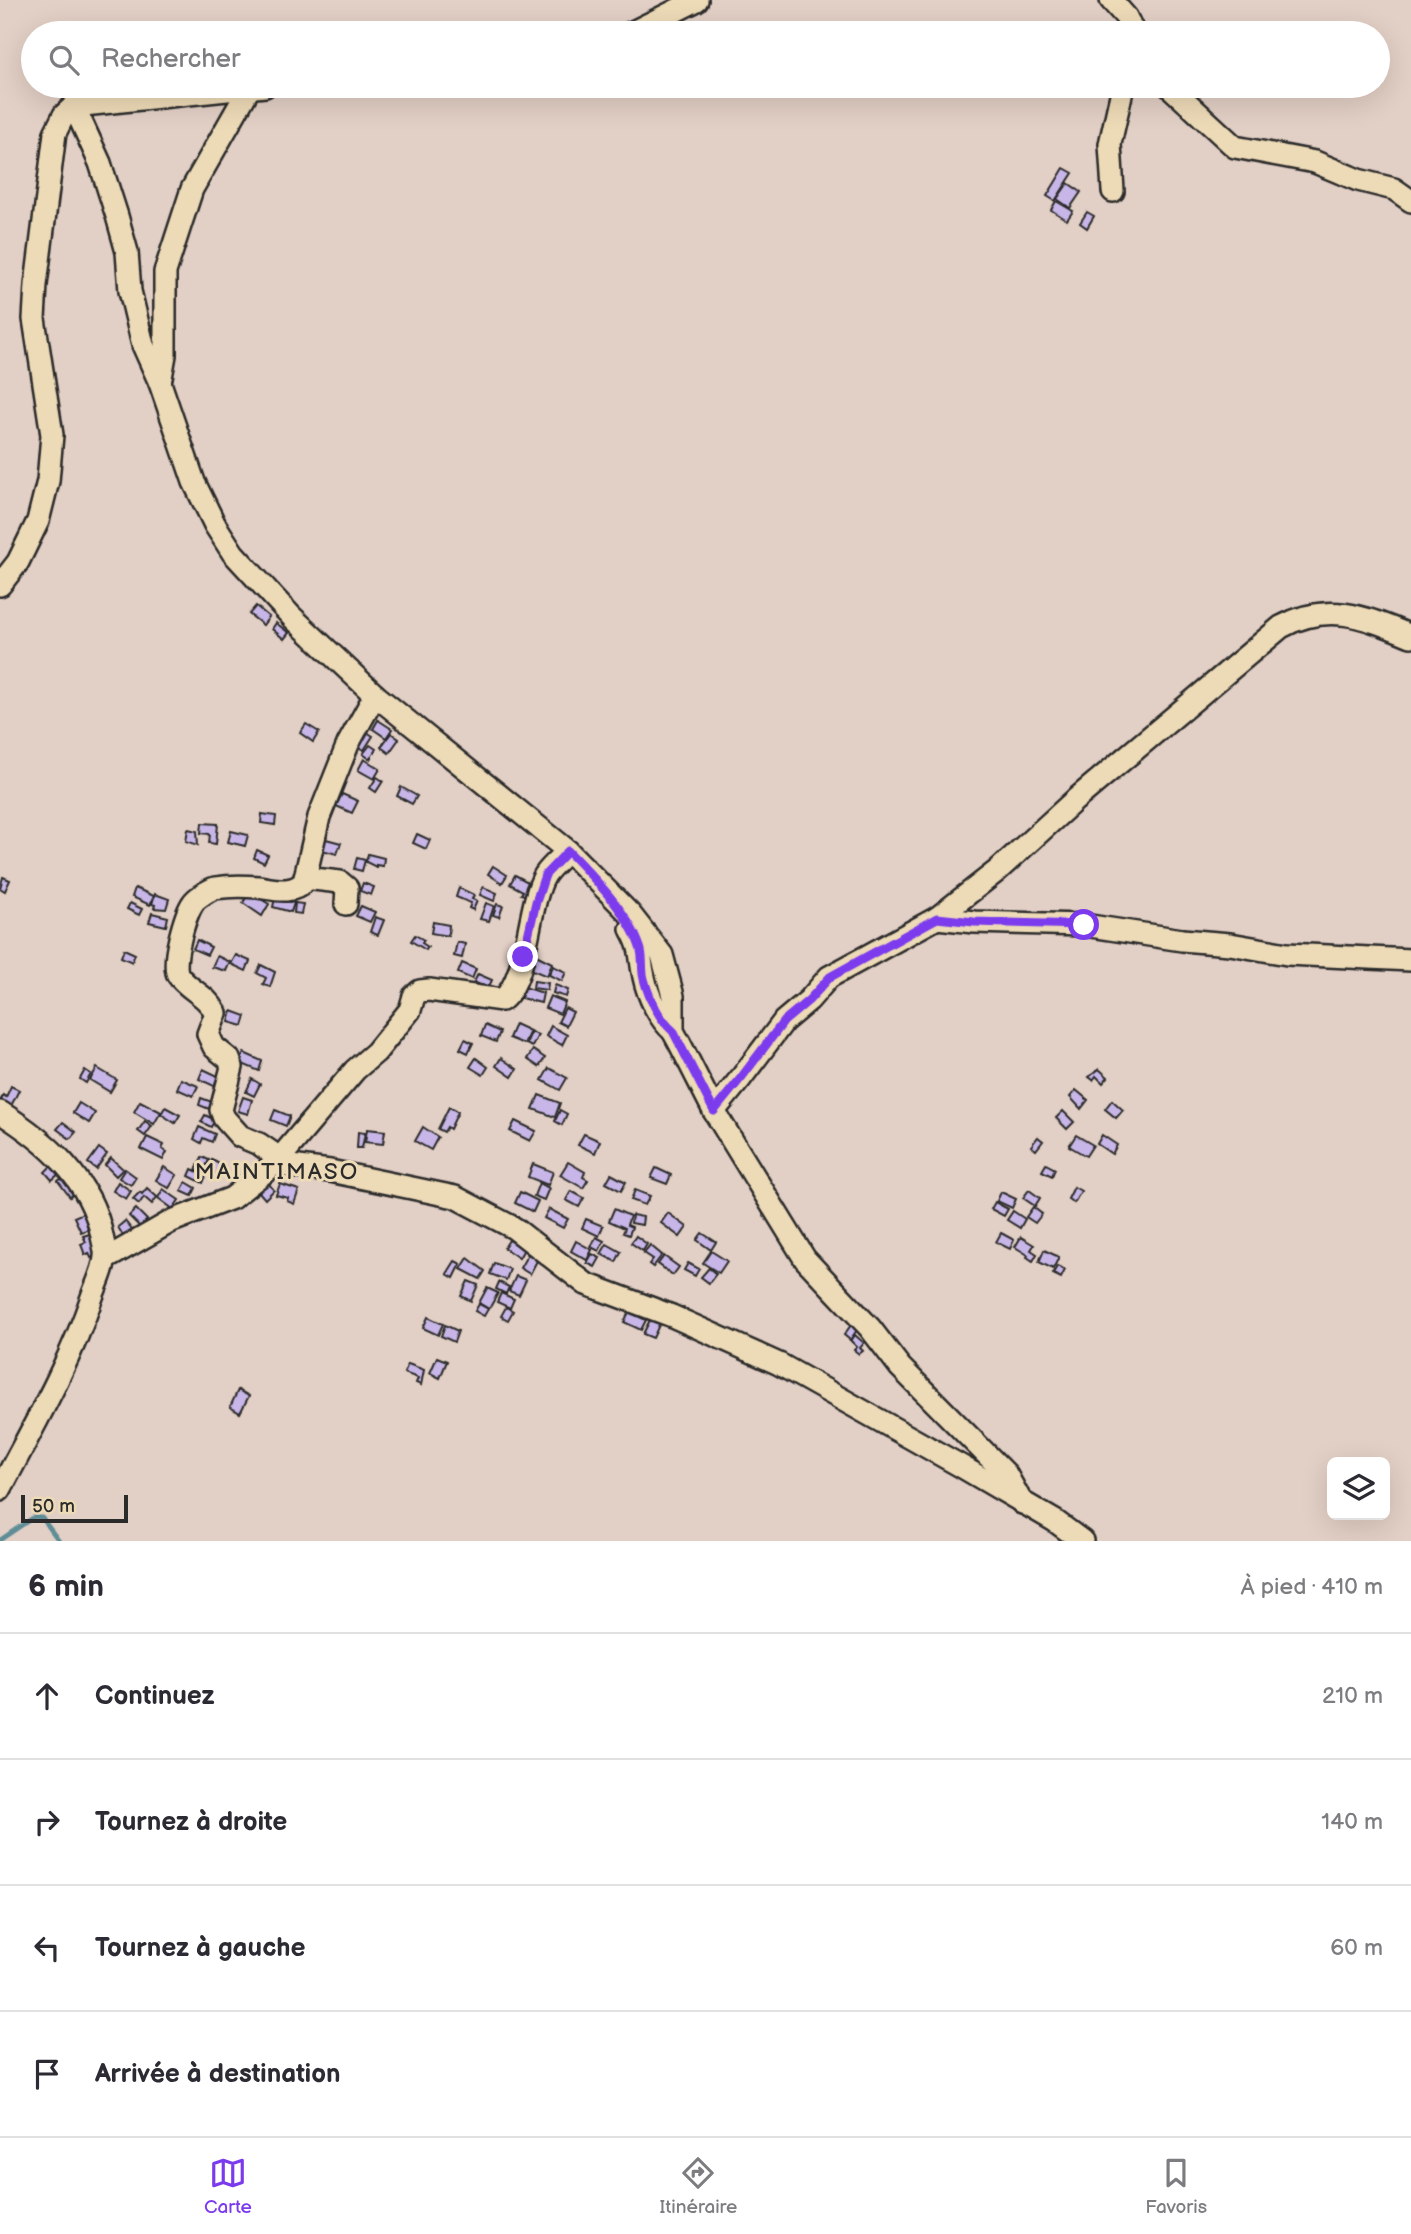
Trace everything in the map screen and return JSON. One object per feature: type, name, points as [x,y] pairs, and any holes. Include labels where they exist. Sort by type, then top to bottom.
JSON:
[{"type":"street","points":[[655,21],[696,0]]},
{"type":"street","points":[[1111,0],[1128,21]]},
{"type":"street","points":[[0,584],[18,562],[38,521],[48,481],[52,435],[34,319],[55,133],[64,115],[74,106],[151,98]]},
{"type":"street","points":[[160,383],[165,355],[165,272],[192,189],[251,98]]},
{"type":"street","points":[[1113,191],[1110,144],[1120,98]]},
{"type":"street","points":[[1182,98],[1235,147],[1315,162],[1358,180],[1394,189],[1411,201]]},
{"type":"street","points":[[74,106],[100,163],[117,216],[127,253],[130,291],[143,345],[160,383],[194,482],[215,525],[233,553],[292,617],[376,695],[568,851],[629,915],[662,955],[673,996],[673,1031],[714,1111],[805,1259],[870,1328],[900,1367],[1006,1475],[1022,1503]]},
{"type":"street","points":[[714,1111],[784,1021],[809,1000],[830,977],[937,918],[997,871],[1075,800],[1281,627],[1296,619],[1322,612],[1368,619],[1411,636]]},
{"type":"street","points":[[376,695],[348,744],[318,817],[305,878],[299,888],[277,891],[256,887],[213,888],[193,902],[174,963],[178,975],[209,1002],[216,1013],[208,1034],[214,1047],[229,1059],[232,1067],[221,1110],[224,1118],[240,1136],[259,1144],[278,1161],[455,1197],[514,1228],[586,1284],[672,1316],[779,1364],[1022,1503],[1082,1541]]},
{"type":"street","points":[[106,1256],[111,1256],[172,1221],[232,1198],[278,1161],[355,1070],[376,1052],[410,1010],[414,996],[420,992],[429,990],[502,1000],[508,996],[523,957],[545,875],[568,851]]},
{"type":"street","points":[[305,878],[340,882],[347,888],[346,904]]},
{"type":"street","points":[[937,918],[974,922],[1084,925],[1287,954],[1411,960]]},
{"type":"street","points":[[0,1112],[64,1161],[77,1179],[99,1221],[106,1256],[66,1362],[0,1490]]},
{"type":"building","points":[[1064,168],[1073,173],[1055,201],[1047,196]]},
{"type":"building","points":[[1068,183],[1081,192],[1070,208],[1057,199]]},
{"type":"building","points":[[1056,201],[1073,211],[1067,220],[1051,210]]},
{"type":"building","points":[[1087,212],[1094,216],[1087,228],[1080,223]]},
{"type":"building","points":[[256,606],[269,617],[263,625],[249,614]]},
{"type":"building","points":[[276,623],[289,633],[284,639],[272,629]]},
{"type":"building","points":[[378,720],[392,729],[386,738],[373,729]]},
{"type":"building","points":[[306,724],[319,732],[313,742],[300,733]]},
{"type":"building","points":[[367,732],[373,736],[364,750],[358,747]]},
{"type":"building","points":[[391,733],[399,739],[389,753],[381,747]]},
{"type":"building","points":[[370,745],[376,749],[370,759],[363,754]]},
{"type":"building","points":[[364,759],[380,769],[374,779],[358,770]]},
{"type":"building","points":[[377,777],[383,781],[376,792],[370,788]]},
{"type":"building","points":[[401,787],[417,796],[412,804],[397,796]]},
{"type":"building","points":[[342,794],[358,801],[352,813],[336,806]]},
{"type":"building","points":[[262,814],[276,816],[275,825],[261,823]]},
{"type":"building","points":[[202,823],[218,824],[216,844],[209,843],[210,834],[201,833]]},
{"type":"building","points":[[188,829],[197,831],[198,845],[186,841]]},
{"type":"building","points":[[231,831],[248,835],[245,846],[228,842]]},
{"type":"building","points":[[417,834],[430,840],[426,849],[413,843]]},
{"type":"building","points":[[326,839],[341,843],[337,854],[322,850]]},
{"type":"building","points":[[257,850],[268,855],[264,863],[254,858]]},
{"type":"building","points":[[368,854],[384,858],[383,866],[376,867],[366,862]]},
{"type":"building","points":[[357,858],[365,860],[362,871],[354,869]]},
{"type":"building","points":[[493,866],[507,875],[502,883],[488,874]]},
{"type":"building","points":[[515,875],[528,882],[525,889],[530,891],[527,896],[510,884]]},
{"type":"building","points":[[3,877],[10,880],[5,891],[0,888]]},
{"type":"building","points":[[363,883],[374,887],[371,895],[360,891]]},
{"type":"building","points":[[483,887],[497,893],[494,901],[480,895]]},
{"type":"building","points":[[135,888],[154,896],[150,905],[132,897]]},
{"type":"building","points":[[459,888],[474,895],[472,899],[477,901],[473,910],[469,908],[471,903],[456,897]]},
{"type":"building","points":[[249,892],[269,904],[262,916],[243,903]]},
{"type":"building","points":[[155,894],[169,899],[166,909],[154,908],[155,905],[152,904]]},
{"type":"building","points":[[275,898],[294,903],[291,912],[273,907]]},
{"type":"building","points":[[130,903],[142,909],[139,915],[127,909]]},
{"type":"building","points":[[295,903],[303,904],[301,914],[294,913]]},
{"type":"building","points":[[486,903],[494,906],[489,921],[480,919]]},
{"type":"building","points":[[497,904],[503,906],[499,917],[493,915]]},
{"type":"building","points":[[361,906],[375,912],[370,922],[356,916]]},
{"type":"building","points":[[152,913],[168,917],[166,926],[149,922]]},
{"type":"building","points":[[375,917],[384,920],[378,935],[370,932]]},
{"type":"building","points":[[433,922],[449,925],[448,936],[431,933]]},
{"type":"building","points":[[415,935],[424,940],[422,943],[428,947],[426,950],[411,941]]},
{"type":"building","points":[[197,940],[211,947],[207,955],[193,949]]},
{"type":"building","points":[[457,942],[465,944],[462,958],[454,956]]},
{"type":"building","points":[[124,949],[135,954],[132,962],[121,957]]},
{"type":"building","points":[[236,955],[250,961],[246,971],[231,964]]},
{"type":"building","points":[[536,955],[552,963],[547,976],[530,969]]},
{"type":"building","points":[[217,956],[230,962],[226,971],[212,967]]},
{"type":"building","points":[[462,963],[476,969],[472,979],[458,973]]},
{"type":"building","points":[[261,965],[275,972],[270,987],[263,984],[266,978],[257,973]]},
{"type":"building","points":[[553,966],[566,972],[562,981],[549,975]]},
{"type":"building","points":[[478,974],[492,980],[488,989],[474,982]]},
{"type":"building","points":[[534,981],[548,983],[547,990],[533,988]]},
{"type":"building","points":[[555,985],[568,990],[566,997],[553,993]]},
{"type":"building","points":[[524,987],[543,993],[541,1003],[521,998]]},
{"type":"building","points":[[550,996],[565,1002],[560,1014],[545,1008]]},
{"type":"building","points":[[565,1008],[573,1012],[566,1026],[558,1022]]},
{"type":"building","points":[[232,1011],[246,1016],[243,1026],[229,1022]]},
{"type":"building","points":[[515,1024],[530,1031],[524,1044],[509,1038]]},
{"type":"building","points":[[485,1025],[500,1032],[496,1042],[481,1036]]},
{"type":"building","points":[[551,1026],[567,1035],[562,1045],[546,1036]]},
{"type":"building","points":[[531,1032],[538,1035],[532,1047],[526,1044]]},
{"type":"building","points":[[465,1039],[473,1043],[468,1053],[460,1049]]},
{"type":"building","points":[[533,1050],[545,1058],[539,1067],[527,1059]]},
{"type":"building","points":[[244,1053],[262,1061],[259,1071],[240,1063]]},
{"type":"building","points":[[476,1058],[488,1067],[483,1075],[470,1067]]},
{"type":"building","points":[[501,1058],[517,1069],[512,1077],[496,1066]]},
{"type":"building","points":[[97,1068],[117,1080],[110,1092],[90,1080]]},
{"type":"building","points":[[549,1068],[567,1078],[560,1090],[542,1080]]},
{"type":"building","points":[[203,1069],[218,1076],[214,1086],[199,1079]]},
{"type":"building","points":[[1099,1069],[1108,1077],[1103,1083],[1096,1076],[1093,1080],[1089,1077]]},
{"type":"building","points":[[85,1070],[91,1074],[86,1083],[80,1079]]},
{"type":"building","points":[[181,1079],[198,1086],[193,1096],[177,1089]]},
{"type":"building","points":[[252,1079],[260,1084],[254,1096],[246,1092]]},
{"type":"building","points":[[11,1086],[19,1090],[10,1108],[0,1102],[3,1095],[6,1097]]},
{"type":"building","points":[[1076,1090],[1088,1100],[1081,1109],[1070,1097]]},
{"type":"building","points":[[539,1095],[560,1103],[555,1117],[533,1109]]},
{"type":"building","points":[[243,1097],[252,1100],[248,1114],[238,1111]]},
{"type":"building","points":[[201,1098],[212,1102],[209,1109],[199,1105]]},
{"type":"building","points":[[1112,1100],[1123,1110],[1116,1118],[1105,1109]]},
{"type":"building","points":[[140,1101],[161,1112],[154,1124],[134,1112]]},
{"type":"building","points":[[79,1103],[95,1113],[89,1123],[73,1113]]},
{"type":"building","points":[[165,1107],[180,1115],[175,1123],[161,1114]]},
{"type":"building","points":[[449,1107],[458,1112],[450,1129],[447,1127],[444,1132],[438,1129]]},
{"type":"building","points":[[275,1110],[290,1116],[286,1126],[271,1120]]},
{"type":"building","points":[[560,1110],[567,1114],[562,1125],[555,1121]]},
{"type":"building","points":[[1063,1111],[1074,1122],[1067,1129],[1056,1118]]},
{"type":"building","points":[[205,1115],[215,1120],[211,1127],[201,1122]]},
{"type":"building","points":[[145,1121],[152,1126],[145,1136],[138,1131]]},
{"type":"building","points":[[515,1121],[536,1131],[530,1141],[510,1131]]},
{"type":"building","points":[[63,1122],[76,1132],[70,1139],[57,1129]]},
{"type":"building","points":[[199,1127],[215,1134],[212,1142],[203,1138],[201,1143],[194,1139]]},
{"type":"building","points":[[423,1127],[438,1137],[431,1150],[415,1141]]},
{"type":"building","points":[[367,1129],[385,1131],[383,1144],[365,1142]]},
{"type":"building","points":[[358,1132],[365,1133],[362,1148],[357,1148]]},
{"type":"building","points":[[584,1134],[600,1141],[595,1153],[578,1145]]},
{"type":"building","points":[[1076,1135],[1093,1145],[1086,1156],[1069,1146]]},
{"type":"building","points":[[1102,1135],[1117,1145],[1112,1154],[1097,1144]]},
{"type":"building","points":[[147,1137],[164,1145],[162,1149],[167,1152],[163,1160],[141,1149]]},
{"type":"building","points":[[1038,1137],[1043,1141],[1036,1150],[1031,1146]]},
{"type":"building","points":[[99,1148],[107,1154],[96,1169],[88,1163]]},
{"type":"building","points":[[202,1157],[209,1160],[203,1173],[196,1170]]},
{"type":"building","points":[[111,1158],[123,1169],[116,1176],[105,1165]]},
{"type":"building","points":[[212,1160],[225,1167],[220,1177],[207,1171]]},
{"type":"building","points":[[568,1162],[585,1172],[583,1177],[588,1180],[583,1188],[560,1175]]},
{"type":"building","points":[[54,1163],[61,1172],[52,1180],[45,1172]]},
{"type":"building","points":[[533,1164],[553,1172],[548,1185],[528,1177]]},
{"type":"building","points":[[1046,1164],[1055,1169],[1052,1176],[1042,1171]]},
{"type":"building","points":[[164,1167],[177,1175],[169,1188],[156,1180]]},
{"type":"building","points":[[656,1168],[671,1175],[667,1184],[651,1178]]},
{"type":"building","points":[[125,1169],[136,1177],[131,1185],[119,1178]]},
{"type":"building","points":[[192,1169],[206,1176],[203,1183],[189,1176]]},
{"type":"building","points":[[611,1174],[626,1182],[621,1191],[606,1183]]},
{"type":"building","points":[[64,1177],[75,1193],[70,1197],[58,1181]]},
{"type":"building","points":[[118,1182],[131,1191],[126,1199],[113,1191]]},
{"type":"building","points":[[186,1182],[196,1188],[192,1196],[181,1191]]},
{"type":"building","points":[[268,1183],[274,1190],[265,1199],[258,1191]]},
{"type":"building","points":[[539,1183],[549,1188],[544,1200],[534,1196]]},
{"type":"building","points":[[280,1184],[299,1190],[294,1204],[287,1201],[288,1198],[276,1195]]},
{"type":"building","points":[[1074,1187],[1081,1191],[1074,1203],[1068,1199]]},
{"type":"building","points":[[147,1188],[157,1197],[152,1204],[144,1197],[139,1204],[133,1199]]},
{"type":"building","points":[[163,1189],[179,1200],[173,1209],[158,1198]]},
{"type":"building","points":[[635,1190],[650,1196],[645,1205],[631,1200]]},
{"type":"building","points":[[1029,1190],[1040,1198],[1035,1206],[1023,1198]]},
{"type":"building","points":[[571,1191],[584,1198],[579,1207],[566,1200]]},
{"type":"building","points":[[520,1192],[538,1201],[533,1212],[515,1203]]},
{"type":"building","points":[[1001,1192],[1016,1199],[1012,1208],[997,1201]]},
{"type":"building","points":[[995,1202],[1008,1209],[1004,1216],[991,1209]]},
{"type":"building","points":[[1033,1207],[1042,1214],[1035,1223],[1026,1217]]},
{"type":"building","points":[[136,1209],[147,1220],[143,1224],[148,1229],[140,1227],[129,1216]]},
{"type":"building","points":[[549,1209],[568,1219],[563,1228],[544,1218]]},
{"type":"building","points":[[614,1209],[630,1216],[627,1225],[632,1227],[629,1235],[623,1233],[625,1228],[609,1221]]},
{"type":"building","points":[[1013,1211],[1025,1219],[1020,1228],[1007,1220]]},
{"type":"building","points":[[83,1213],[89,1229],[81,1232],[74,1217]]},
{"type":"building","points":[[668,1213],[687,1227],[680,1237],[661,1223]]},
{"type":"building","points":[[632,1215],[643,1217],[642,1225],[631,1223]]},
{"type":"building","points":[[586,1219],[603,1226],[599,1236],[582,1228]]},
{"type":"building","points":[[125,1221],[135,1234],[126,1241],[118,1227]]},
{"type":"building","points":[[702,1233],[716,1242],[711,1250],[697,1240]]},
{"type":"building","points":[[1001,1233],[1014,1240],[1010,1249],[996,1242]]},
{"type":"building","points":[[90,1234],[98,1255],[91,1258],[89,1253],[85,1255],[81,1244],[86,1242],[83,1236]]},
{"type":"building","points":[[636,1236],[647,1244],[643,1251],[631,1243]]},
{"type":"building","points":[[596,1237],[604,1241],[599,1251],[591,1247]]},
{"type":"building","points":[[1021,1237],[1034,1245],[1031,1250],[1037,1254],[1033,1261],[1015,1247]]},
{"type":"building","points":[[509,1240],[524,1249],[519,1258],[504,1248]]},
{"type":"building","points":[[576,1241],[592,1250],[587,1260],[571,1251]]},
{"type":"building","points":[[607,1244],[621,1252],[616,1262],[601,1254]]},
{"type":"building","points":[[650,1245],[662,1255],[653,1267],[649,1264],[653,1259],[644,1253]]},
{"type":"building","points":[[1044,1250],[1059,1257],[1053,1269],[1039,1262]]},
{"type":"building","points":[[711,1251],[727,1261],[719,1273],[703,1263]]},
{"type":"building","points":[[529,1252],[539,1257],[530,1274],[520,1268]]},
{"type":"building","points":[[592,1254],[600,1258],[595,1267],[587,1263]]},
{"type":"building","points":[[664,1256],[679,1267],[673,1275],[658,1264]]},
{"type":"building","points":[[468,1258],[485,1271],[480,1279],[461,1269]]},
{"type":"building","points":[[455,1261],[461,1264],[454,1278],[447,1274]]},
{"type":"building","points":[[494,1263],[510,1269],[506,1280],[490,1274]]},
{"type":"building","points":[[688,1263],[699,1269],[695,1276],[684,1270]]},
{"type":"building","points":[[1057,1266],[1065,1270],[1061,1278],[1053,1274]]},
{"type":"building","points":[[709,1268],[716,1274],[709,1283],[701,1277]]},
{"type":"building","points":[[516,1276],[526,1280],[519,1295],[509,1291]]},
{"type":"building","points":[[468,1281],[478,1285],[471,1301],[461,1296]]},
{"type":"building","points":[[499,1282],[509,1287],[506,1294],[496,1289]]},
{"type":"building","points":[[487,1288],[498,1293],[489,1309],[479,1303]]},
{"type":"building","points":[[501,1293],[514,1299],[510,1308],[497,1302]]},
{"type":"building","points":[[479,1304],[488,1309],[484,1316],[475,1311]]},
{"type":"building","points":[[506,1307],[513,1311],[508,1320],[501,1316]]},
{"type":"building","points":[[629,1312],[646,1320],[641,1330],[624,1322]]},
{"type":"building","points":[[428,1317],[443,1324],[438,1335],[423,1328]]},
{"type":"building","points":[[651,1318],[660,1323],[653,1338],[643,1334]]},
{"type":"building","points":[[445,1325],[458,1331],[454,1342],[441,1336]]},
{"type":"building","points":[[851,1325],[857,1330],[850,1340],[844,1335]]},
{"type":"building","points":[[855,1335],[864,1343],[860,1348],[863,1351],[859,1354],[854,1350],[857,1347],[851,1341]]},
{"type":"building","points":[[437,1357],[447,1361],[440,1378],[430,1373]]},
{"type":"building","points":[[408,1364],[424,1370],[421,1385],[416,1383],[418,1378],[404,1373]]},
{"type":"building","points":[[238,1390],[249,1396],[240,1413],[230,1407]]},
{"type":"waterway","points":[[0,1540],[34,1517],[42,1518],[59,1541]]},
{"type":"district","name":"MAINTIMASO","points":[[277,1171]]},
{"type":"route","points":[[523,957],[545,875],[568,851],[607,891],[632,931],[641,948],[644,979],[663,1022],[673,1031],[714,1111],[784,1021],[809,1000],[830,977],[937,918],[974,922],[1084,925]]}]
